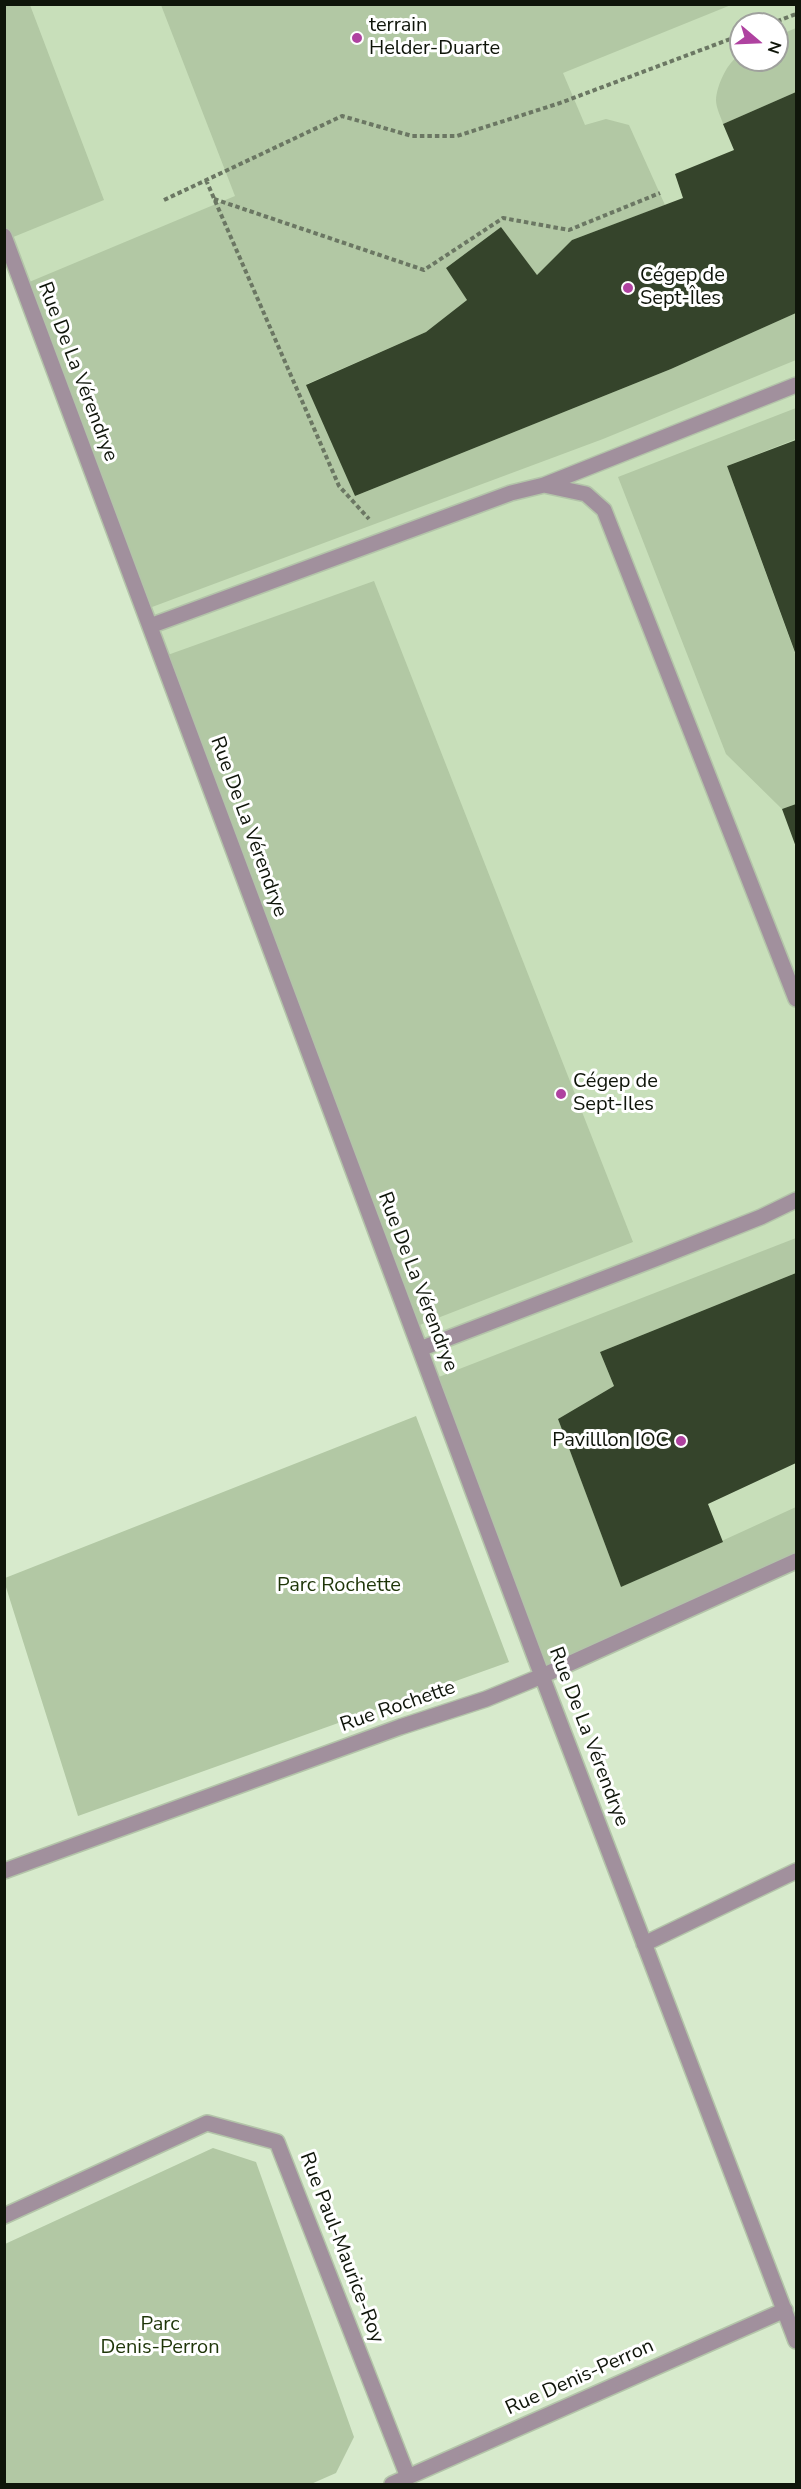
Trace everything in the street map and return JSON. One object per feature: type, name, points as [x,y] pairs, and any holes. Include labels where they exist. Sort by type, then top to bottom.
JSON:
[{"type":"street","name":"Rue De La Vérendrye","points":[[5,239],[542,1676],[796,2341]]},
{"type":"street","points":[[150,626],[511,493],[544,485],[796,385]]},
{"type":"street","points":[[544,485],[586,494],[604,510],[796,999]]},
{"type":"street","points":[[420,1349],[761,1217],[796,1200]]},
{"type":"street","name":"Rue Rochette","points":[[4,1871],[400,1727],[486,1699],[796,1561]]},
{"type":"street","points":[[644,1944],[796,1872]]},
{"type":"street","name":"Rue Paul-Maurice-Roy","points":[[4,2216],[207,2123],[277,2142],[408,2477]]},
{"type":"street","name":"Rue Denis-Perron","points":[[392,2484],[785,2310]]},
{"type":"path","points":[[164,200],[342,116],[412,136],[457,136],[560,103],[729,40]]},
{"type":"path","points":[[206,180],[339,486],[388,539]]},
{"type":"path","points":[[214,199],[424,270],[503,218],[569,230],[660,193]]},
{"type":"shaded area","name":"Cégep de Sept-Iles","points":[[5,5],[796,5],[796,1561],[542,1676],[5,236]]},
{"type":"green space","points":[[5,5],[30,5],[104,200],[6,240]]},
{"type":"green space","points":[[161,5],[731,5],[563,73],[585,125],[606,119],[629,125],[665,205],[572,240],[537,275],[501,227],[446,268],[467,300],[426,332],[307,384],[355,496],[671,369],[796,313],[796,360],[603,439],[144,610],[22,285],[235,196]]},
{"type":"green space","points":[[796,28],[796,92],[723,124],[716,100],[721,81],[729,65],[729,72],[789,72],[789,31]]},
{"type":"green space","points":[[796,408],[796,439],[727,466],[796,656],[796,804],[782,809],[726,754],[618,477]]},
{"type":"green space","points":[[374,581],[633,1242],[412,1328],[162,657]]},
{"type":"green space","points":[[796,1238],[796,1273],[600,1352],[614,1386],[558,1419],[621,1587],[796,1507],[796,1560],[542,1676],[431,1380]]},
{"type":"green space","name":"Parc Rochette","points":[[416,1416],[509,1662],[78,1816],[5,1578]]},
{"type":"green space","name":"Parc Denis-Perron","points":[[213,2148],[256,2162],[354,2437],[336,2473],[311,2484],[5,2484],[5,2244]]},
{"type":"building","name":"Cégep de Sept-Îles","points":[[796,92],[796,313],[671,369],[355,496],[306,385],[426,332],[467,300],[446,268],[501,227],[537,275],[572,240],[683,198],[675,174],[734,150],[723,124]]},
{"type":"building","points":[[796,440],[796,655],[727,466]]},
{"type":"building","points":[[796,804],[796,847],[782,809]]},
{"type":"building","name":"Pavilllon IOC","points":[[796,1273],[796,1463],[708,1504],[723,1542],[621,1587],[558,1419],[614,1386],[600,1352]]},
{"type":"place","name":"terrain Helder-Duarte","points":[[357,38]]},
{"type":"place","name":"Cégep de Sept-Îles","points":[[628,288]]},
{"type":"place","name":"Cégep de Sept-Iles","points":[[561,1094]]},
{"type":"place","name":"Pavilllon IOC","points":[[681,1441]]}]
